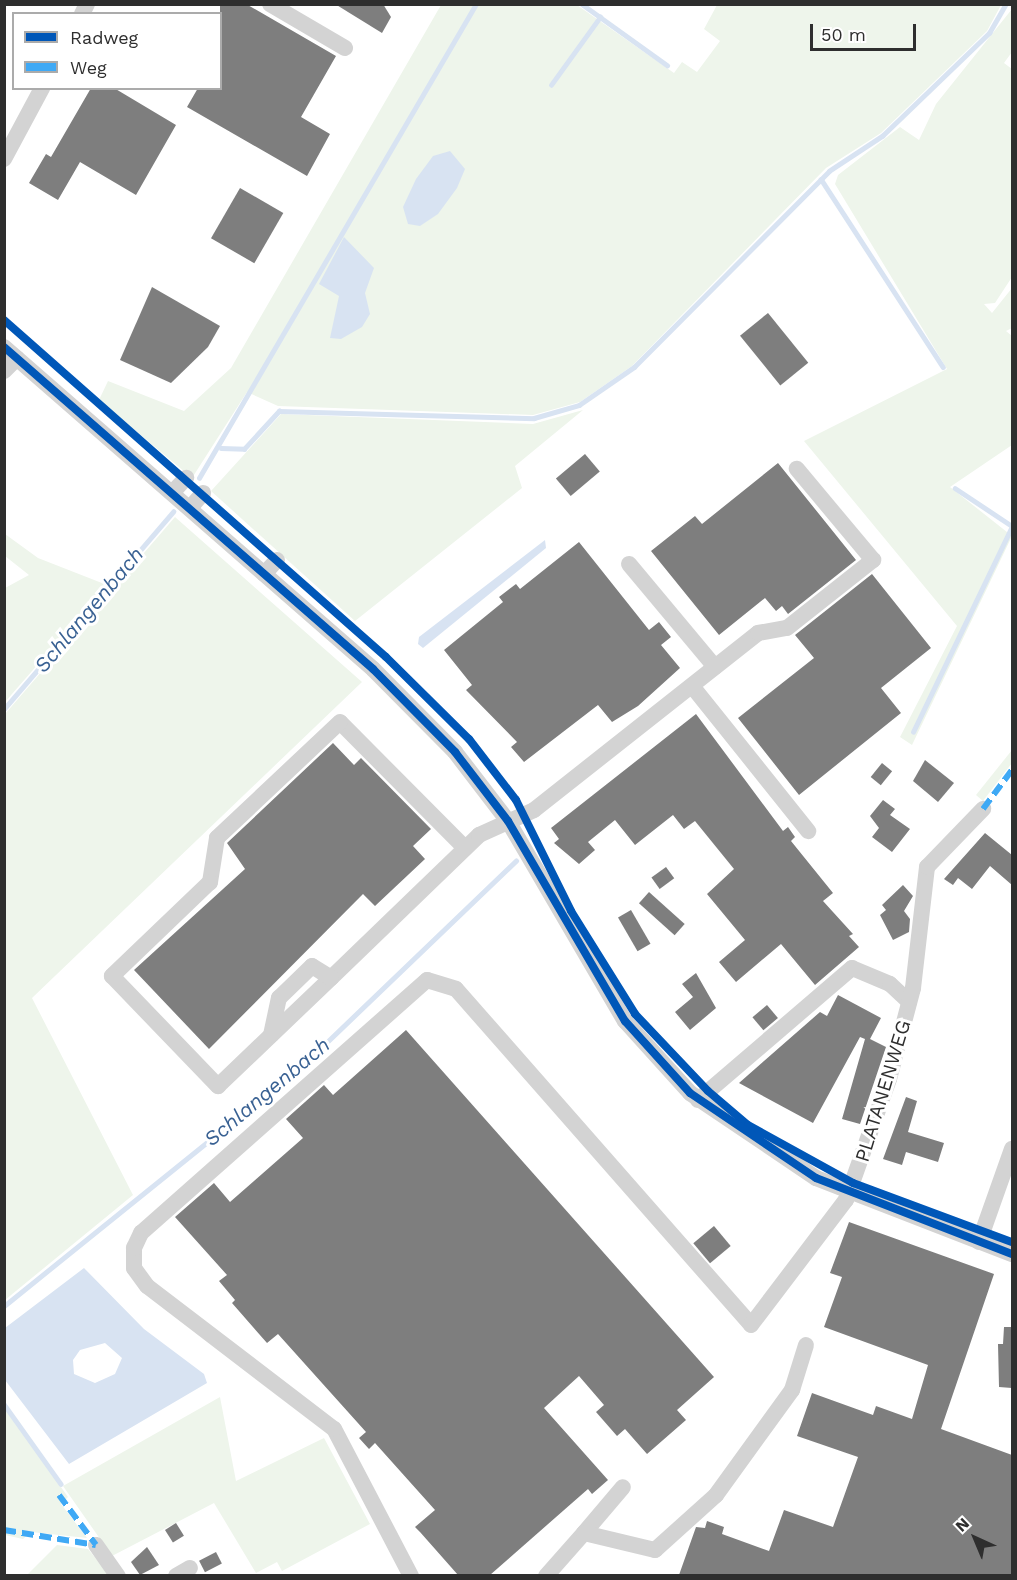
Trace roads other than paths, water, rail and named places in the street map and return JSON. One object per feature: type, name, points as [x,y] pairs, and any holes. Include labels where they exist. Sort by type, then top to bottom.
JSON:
[{"type":"street","points":[[270,4],[345,48]]},
{"type":"street","points":[[4,159],[41,90]]},
{"type":"street","points":[[4,371],[11,352],[190,508],[413,708],[508,821],[625,1021],[698,1100],[783,1159],[849,1193],[1012,1254]]},
{"type":"street","points":[[465,848],[340,722],[217,838],[210,882],[112,976],[218,1086],[465,848],[508,821],[534,810],[758,633],[787,628],[873,560],[797,469]]},
{"type":"street","points":[[172,493],[186,477]]},
{"type":"street","points":[[190,508],[203,493]]},
{"type":"street","points":[[264,574],[278,560]]},
{"type":"street","points":[[629,564],[716,667]]},
{"type":"street","points":[[692,686],[808,831]]},
{"type":"street","name":"PLATANENWEG","points":[[411,1575],[334,1429],[147,1286],[134,1268],[134,1248],[141,1233],[427,980],[456,989],[750,1324],[849,1193],[889,1079],[911,995],[927,867],[983,808]]},
{"type":"street","points":[[698,1100],[852,968],[911,995]]},
{"type":"street","points":[[979,1242],[1012,1149]]},
{"type":"street","points":[[584,1533],[655,1550],[716,1495],[792,1390],[806,1345]]},
{"type":"street","points":[[546,1575],[623,1487]]},
{"type":"street","points":[[96,1545],[118,1575]]},
{"type":"water","points":[[450,151],[465,169],[457,188],[438,214],[420,226],[408,224],[403,207],[416,179],[433,156]]},
{"type":"water","points":[[344,237],[374,268],[365,293],[370,314],[362,327],[341,339],[330,338],[339,296],[319,284]]},
{"type":"water","points":[[545,540],[546,548],[423,648],[418,644],[419,637]]},
{"type":"water","points":[[84,1268],[144,1329],[204,1374],[207,1383],[69,1464],[5,1380],[5,1328]],"holes":[[[105,1343],[122,1358],[115,1374],[95,1383],[74,1374],[73,1360],[80,1350]]]},
{"type":"waterway","points":[[199,478],[476,4]]},
{"type":"waterway","points":[[582,4],[667,65]]},
{"type":"waterway","points":[[221,448],[244,449],[279,411],[534,418],[579,405],[634,367],[829,171],[882,136],[989,33],[1006,4]]},
{"type":"waterway","points":[[551,85],[600,17]]},
{"type":"waterway","points":[[821,179],[943,367]]},
{"type":"waterway","points":[[955,488],[1012,526]]},
{"type":"waterway","name":"Schlangenbach","points":[[4,709],[173,512]]},
{"type":"waterway","points":[[913,732],[1012,526]]},
{"type":"waterway","name":"Schlangenbach","points":[[4,1306],[303,1065],[516,861]]},
{"type":"waterway","points":[[4,1404],[61,1484]]}]
